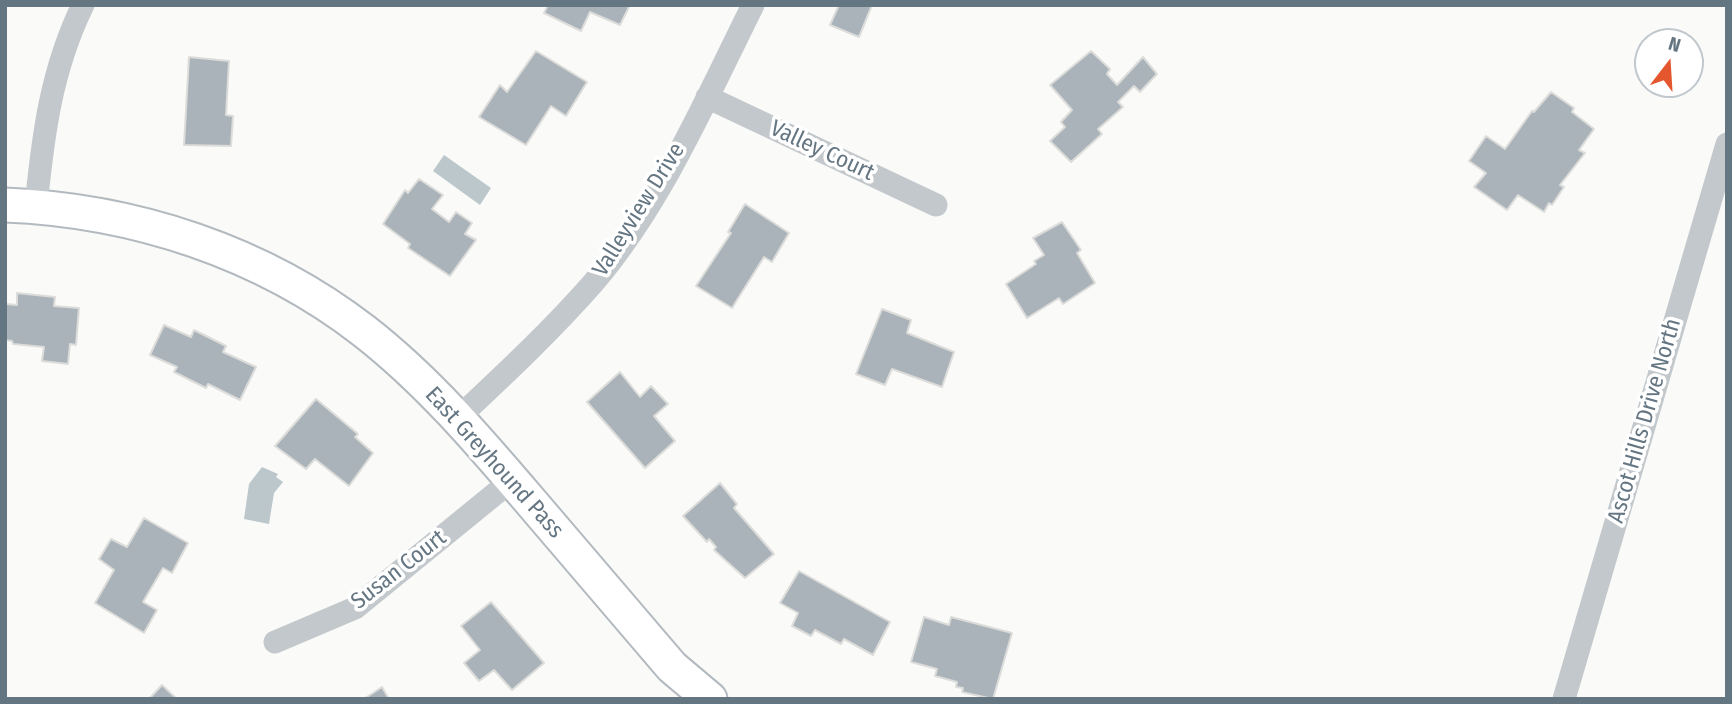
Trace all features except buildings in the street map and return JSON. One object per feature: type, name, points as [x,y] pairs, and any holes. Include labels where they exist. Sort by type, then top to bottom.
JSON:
[{"type":"street","points":[[20,206],[44,127],[58,65],[83,5]]},
{"type":"street","name":"Valleyview Drive","points":[[458,418],[515,364],[594,282],[651,200],[753,5]]},
{"type":"street","name":"Valley Court","points":[[707,97],[936,205]]},
{"type":"street","name":"Ascot Hills Drive North","points":[[1564,699],[1727,144]]},
{"type":"street","name":"East Greyhound Pass","points":[[20,206],[144,223],[268,271],[322,301],[366,332],[458,418],[671,667],[710,699]]},
{"type":"street","name":"Susan Court","points":[[275,642],[355,608],[512,480]]},
{"type":"shaded area","points":[[444,155],[491,188],[480,205],[433,171]]},
{"type":"shaded area","points":[[262,467],[278,474],[276,477],[283,482],[274,493],[269,524],[244,519],[249,484]]}]
